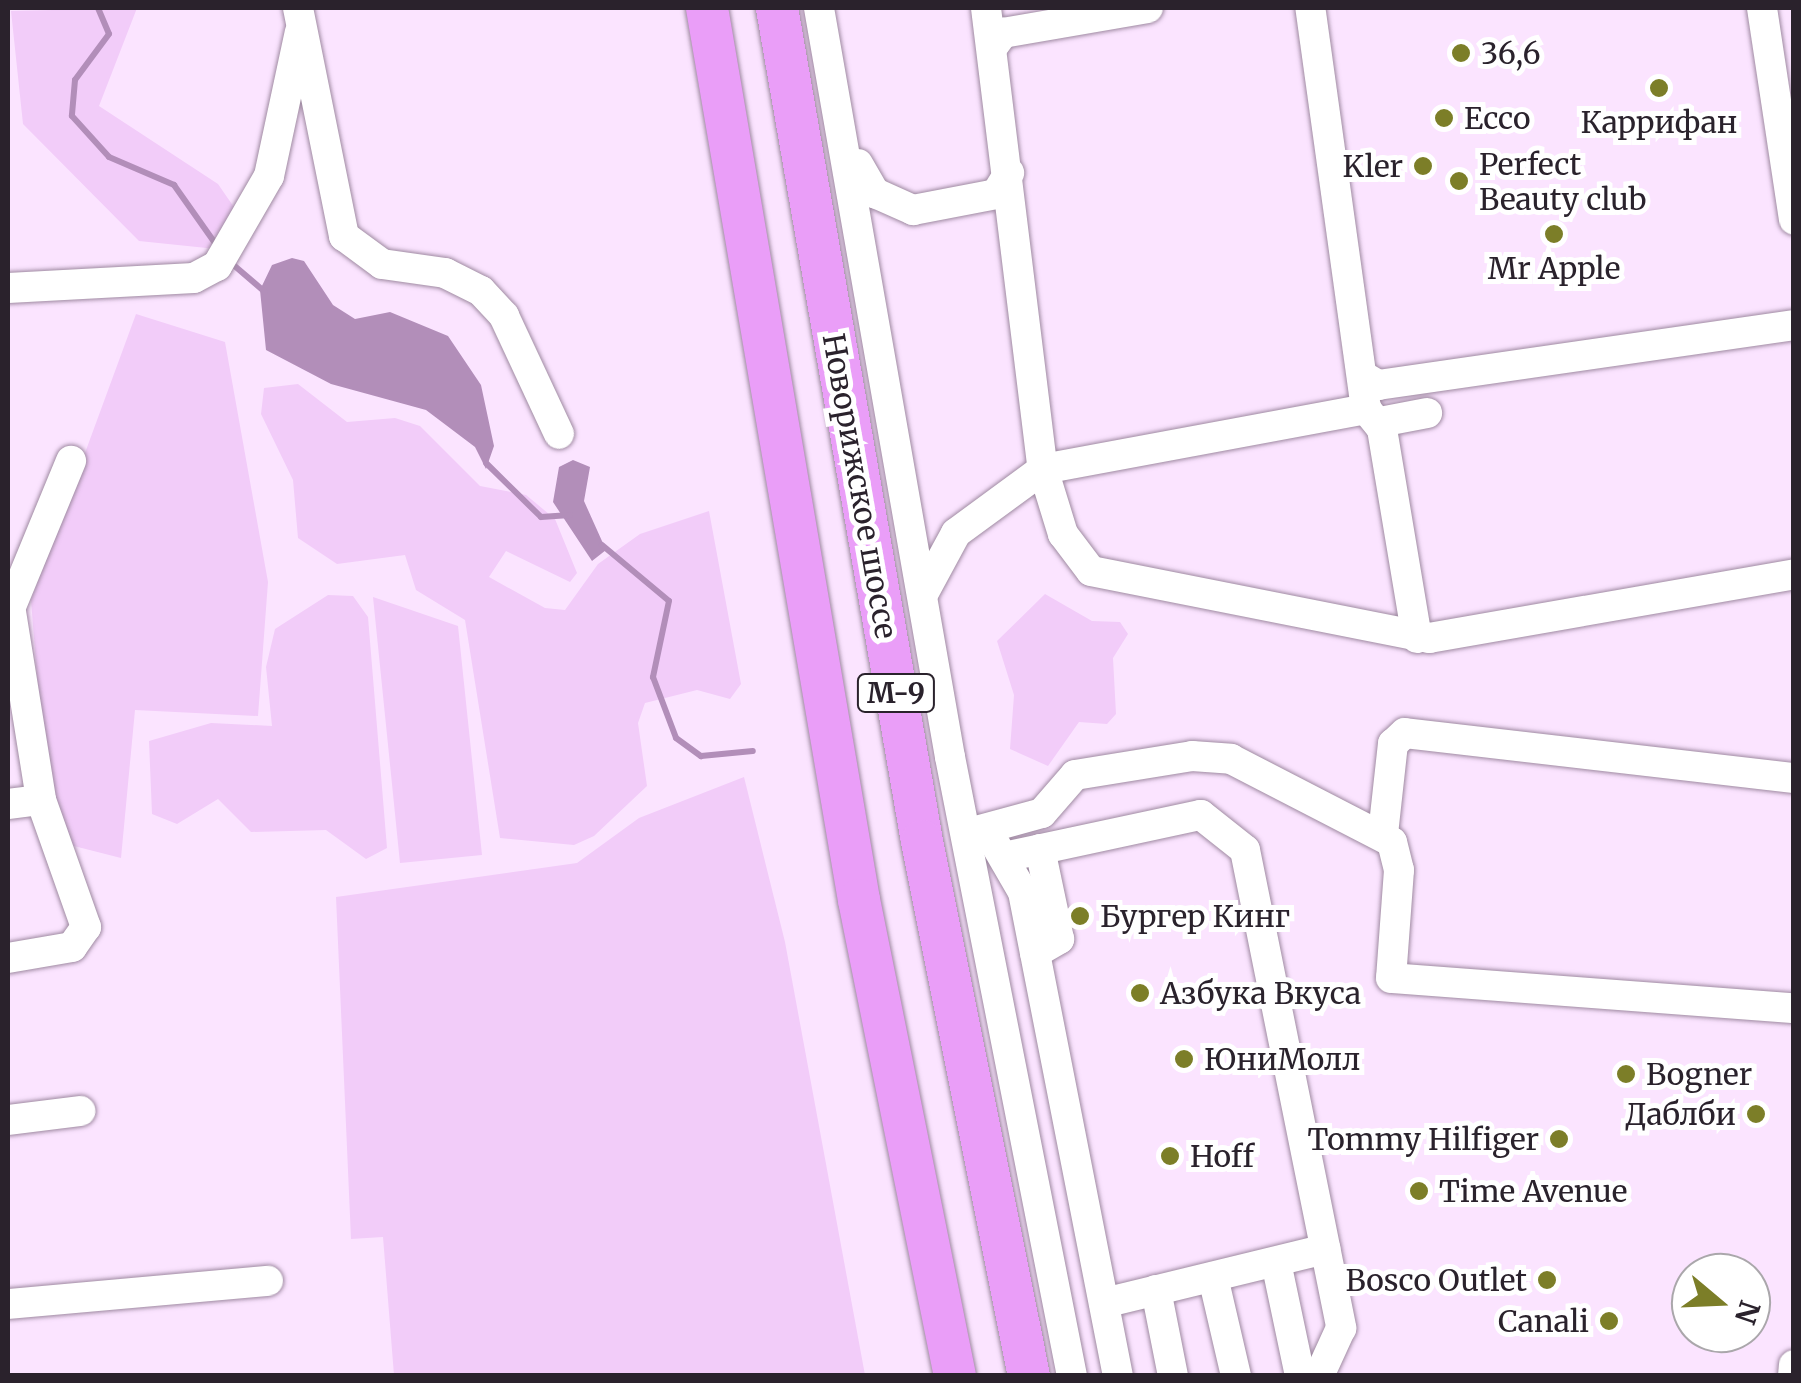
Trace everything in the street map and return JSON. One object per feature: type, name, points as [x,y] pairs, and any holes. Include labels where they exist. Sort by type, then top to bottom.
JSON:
[{"type":"highway","name":"М-9","points":[[707,8],[859,900],[955,1376]]},
{"type":"highway","name":"Новорижское шоссе","points":[[777,8],[922,841],[1029,1376]]},
{"type":"street","points":[[819,8],[848,142],[950,756],[1072,1376]]},
{"type":"street","points":[[986,8],[1016,222],[1043,469],[1070,547],[1099,574],[1417,638],[1794,574]]},
{"type":"street","points":[[992,48],[1003,33],[1148,8]]},
{"type":"street","points":[[1310,8],[1371,403],[1417,638]]},
{"type":"street","points":[[1762,8],[1794,220]]},
{"type":"street","points":[[299,20],[344,236],[382,264],[445,273],[481,291],[504,316],[558,434]]},
{"type":"street","points":[[8,288],[194,278],[217,266],[269,176],[299,20]]},
{"type":"street","points":[[848,142],[869,187],[905,209],[996,194],[1009,173]]},
{"type":"street","points":[[872,286],[884,238],[904,219],[996,200],[1016,222]]},
{"type":"street","points":[[1371,403],[1378,385],[1794,326]]},
{"type":"street","points":[[923,594],[956,533],[1043,469],[1371,403],[1427,413]]},
{"type":"street","points":[[8,958],[72,947],[86,927],[41,800],[13,646],[10,598],[71,461]]},
{"type":"street","points":[[1383,834],[1393,744],[1405,733],[1794,778]]},
{"type":"street","points":[[950,756],[980,830],[1009,856],[1035,953],[1118,1376]]},
{"type":"street","points":[[980,830],[1042,813],[1075,776],[1192,756],[1231,759],[1383,834],[1399,860],[1391,978],[1794,1008]]},
{"type":"street","points":[[8,804],[41,800]]},
{"type":"street","points":[[1009,856],[1201,815],[1245,850],[1341,1328],[1319,1376]]},
{"type":"street","points":[[1035,953],[1059,939],[1040,849]]},
{"type":"street","points":[[8,1120],[80,1111]]},
{"type":"street","points":[[1104,1303],[1326,1248]]},
{"type":"street","points":[[1276,1262],[1300,1376]]},
{"type":"street","points":[[1212,1277],[1236,1376]]},
{"type":"street","points":[[8,1304],[268,1281]]},
{"type":"street","points":[[1156,1290],[1173,1376]]},
{"type":"street","points":[[1793,1376],[1794,1365]]},
{"type":"shaded area","points":[[137,8],[99,106],[218,184],[238,213],[226,250],[139,241],[23,124],[11,11]]},
{"type":"shaded area","points":[[292,258],[304,261],[333,305],[355,319],[390,312],[448,336],[481,385],[494,446],[486,469],[475,447],[426,410],[331,384],[266,350],[260,290],[272,265]]},
{"type":"shaded area","points":[[136,314],[225,342],[268,582],[258,716],[135,710],[121,858],[70,845],[47,804],[31,600]]},
{"type":"shaded area","points":[[298,384],[347,422],[395,418],[420,426],[480,486],[526,495],[555,519],[577,573],[570,582],[506,551],[489,577],[545,608],[565,610],[598,564],[640,534],[709,511],[741,684],[730,699],[697,690],[645,703],[638,723],[647,786],[594,836],[574,845],[500,838],[465,620],[416,590],[405,555],[337,564],[298,538],[293,480],[261,414],[264,388]]},
{"type":"shaded area","points":[[573,460],[590,467],[584,501],[606,550],[592,561],[553,502],[559,467]]},
{"type":"shaded area","points":[[1045,594],[1092,621],[1120,622],[1128,634],[1113,658],[1116,714],[1107,724],[1079,722],[1048,766],[1010,749],[1014,695],[997,641]]},
{"type":"shaded area","points":[[328,595],[353,596],[368,617],[387,848],[366,859],[326,830],[251,832],[218,799],[177,824],[152,814],[149,741],[211,723],[272,726],[266,667],[275,629]]},
{"type":"shaded area","points":[[373,597],[458,626],[482,855],[400,863]]},
{"type":"shaded area","points":[[744,777],[785,942],[865,1375],[394,1375],[383,1237],[351,1239],[336,897],[577,863],[639,818]]},
{"type":"waterway","points":[[98,8],[109,34],[75,80],[72,116],[109,157],[174,185],[217,246]]},
{"type":"waterway","points":[[230,262],[265,292]]},
{"type":"waterway","points":[[486,463],[541,517],[570,515]]},
{"type":"waterway","points":[[602,545],[669,601],[653,677],[676,738],[701,756],[753,751]]},
{"type":"place","name":"36,6","points":[[1461,53]]},
{"type":"place","name":"Каррифан","points":[[1659,88]]},
{"type":"place","name":"Ecco","points":[[1444,118]]},
{"type":"place","name":"Kler","points":[[1423,166]]},
{"type":"place","name":"Perfect Beauty club","points":[[1459,181]]},
{"type":"place","name":"Mr Apple","points":[[1554,234]]},
{"type":"place","name":"Бургер Кинг","points":[[1080,916]]},
{"type":"place","name":"Азбука Вкуса","points":[[1140,993]]},
{"type":"place","name":"ЮниМолл","points":[[1184,1059]]},
{"type":"place","name":"Bogner","points":[[1626,1074]]},
{"type":"place","name":"Даблби","points":[[1756,1114]]},
{"type":"place","name":"Tommy Hilfiger","points":[[1559,1139]]},
{"type":"place","name":"Hoff","points":[[1170,1156]]},
{"type":"place","name":"Time Avenue","points":[[1419,1191]]},
{"type":"place","name":"Bosco Outlet","points":[[1547,1280]]},
{"type":"place","name":"Canali","points":[[1609,1321]]}]
